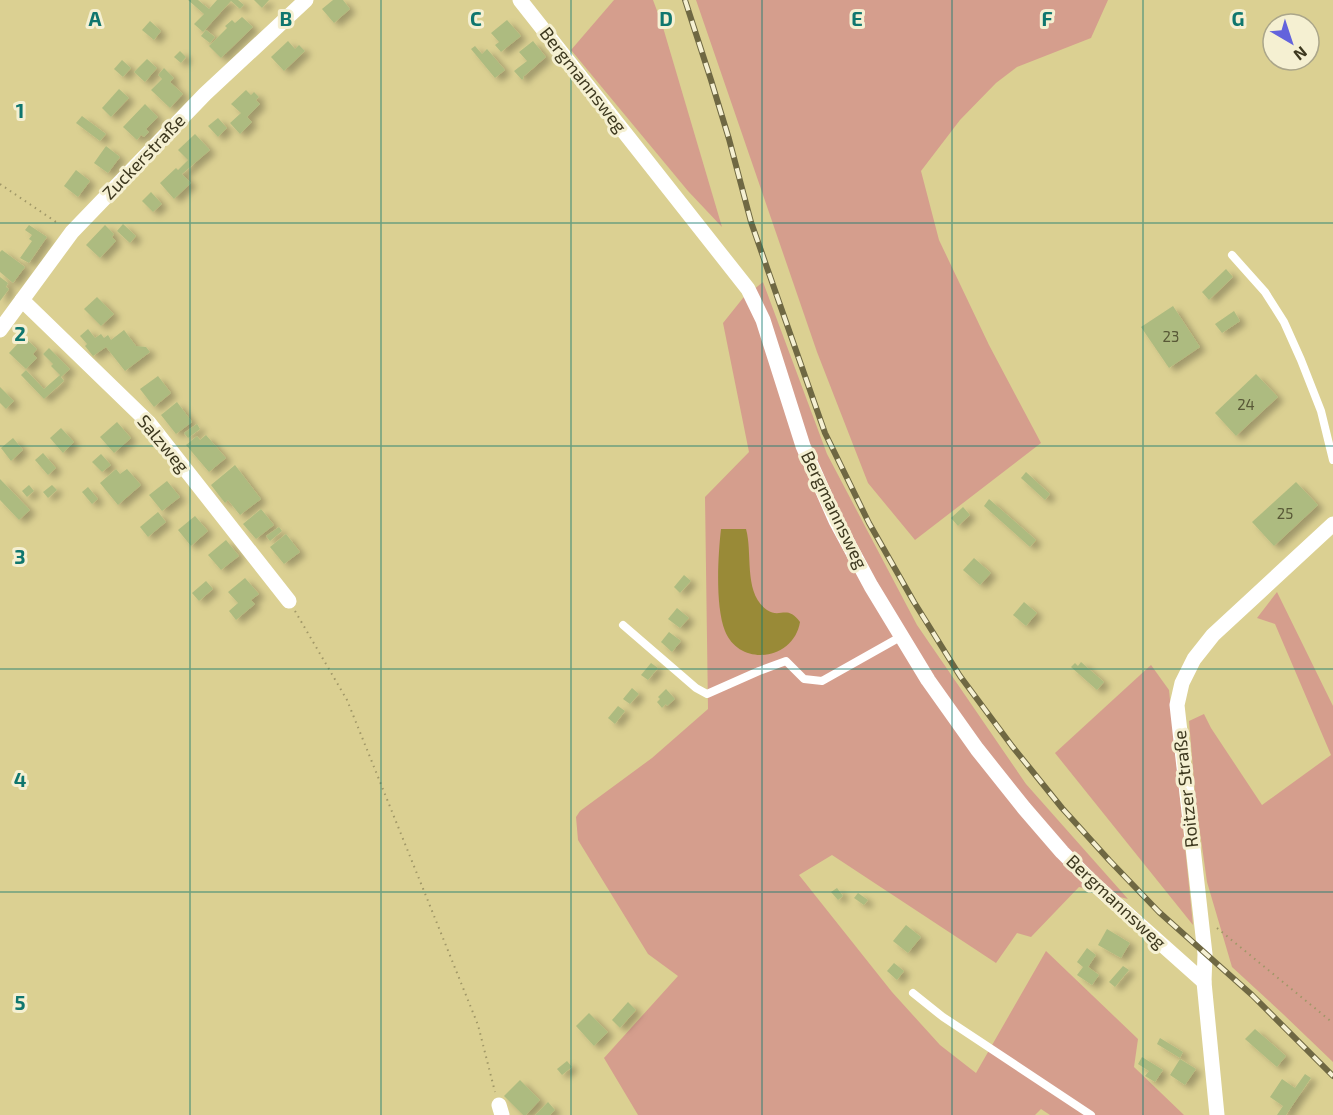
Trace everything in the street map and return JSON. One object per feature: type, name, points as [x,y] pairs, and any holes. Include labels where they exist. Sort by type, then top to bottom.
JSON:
[{"type":"street","name":"Zuckerstraße","points":[[0,330],[72,232],[205,94],[306,0]]},
{"type":"street","name":"Bergmannsweg","points":[[520,0],[748,289],[763,320],[803,446],[836,521],[866,577],[928,680],[977,749],[1062,852],[1094,884],[1204,982]]},
{"type":"street","name":"Salzweg","points":[[22,300],[148,423],[290,601]]},
{"type":"street","name":"Roitzer Straße","points":[[1217,1115],[1204,982],[1205,954],[1177,705],[1182,683],[1194,659],[1213,635],[1333,524]]},
{"type":"lane","points":[[1232,255],[1265,292],[1284,322],[1321,411],[1333,460]]},
{"type":"lane","points":[[623,625],[696,687],[708,694],[786,661],[804,679],[822,681],[902,636]]},
{"type":"lane","points":[[913,993],[943,1017],[1091,1115]]},
{"type":"path","points":[[0,184],[72,232]]},
{"type":"path","points":[[290,601],[347,700],[478,1025],[500,1110]]},
{"type":"path","points":[[1200,915],[1333,1023]]},
{"type":"shaded area","points":[[614,0],[653,0],[722,227],[688,191],[571,50]]},
{"type":"shaded area","points":[[696,0],[1108,0],[1091,38],[1017,67],[996,83],[960,120],[921,171],[939,240],[989,345],[1041,443],[915,540],[868,483],[817,352]]},
{"type":"shaded area","points":[[763,282],[827,454],[917,625],[1026,784],[1128,899],[1079,887],[1031,937],[1017,933],[996,963],[832,855],[799,875],[892,992],[940,1045],[976,1073],[1046,951],[1138,1039],[1134,1067],[1184,1115],[1050,1115],[1041,1109],[1035,1115],[638,1115],[604,1058],[678,976],[648,954],[578,840],[576,817],[580,811],[652,758],[708,709],[705,497],[749,452],[723,323],[743,298]]},
{"type":"shaded area","points":[[721,529],[746,529],[750,572],[759,603],[772,612],[791,614],[800,622],[796,635],[788,645],[778,651],[766,655],[742,651],[732,643],[725,631],[719,594],[718,566]]},
{"type":"shaded area","points":[[1277,592],[1333,706],[1333,1062],[1232,967],[1207,882],[1196,804],[1189,721],[1204,714],[1262,805],[1331,755],[1275,624],[1257,618]]},
{"type":"shaded area","points":[[1151,665],[1169,690],[1193,925],[1055,753]]},
{"type":"building","points":[[188,0],[198,0],[209,9],[217,0],[238,0],[244,5],[240,9],[231,1],[203,32],[194,24],[204,14]]},
{"type":"building","points":[[254,0],[269,0],[262,8]]},
{"type":"building","points":[[333,0],[343,0],[350,9],[334,23],[322,9]]},
{"type":"building","points":[[242,17],[253,27],[221,58],[209,46],[227,28],[225,26],[232,20],[235,23]]},
{"type":"building","points":[[507,20],[521,36],[501,52],[495,45],[499,42],[491,33]]},
{"type":"building","points":[[150,21],[161,31],[154,40],[142,30]]},
{"type":"building","points":[[206,30],[215,37],[210,43],[201,36]]},
{"type":"building","points":[[288,41],[295,49],[299,45],[305,51],[284,71],[271,57]]},
{"type":"building","points":[[533,41],[546,57],[522,80],[514,71],[527,61],[519,52]]},
{"type":"building","points":[[475,46],[482,54],[487,49],[505,70],[495,78],[471,49]]},
{"type":"building","points":[[180,51],[186,57],[181,63],[174,57]]},
{"type":"building","points":[[147,59],[157,68],[145,82],[134,72]]},
{"type":"building","points":[[122,60],[131,68],[123,77],[114,69]]},
{"type":"building","points":[[164,68],[174,78],[170,82],[183,94],[170,108],[151,90],[162,79],[158,75]]},
{"type":"building","points":[[119,89],[129,98],[111,117],[102,108]]},
{"type":"building","points":[[246,90],[251,95],[254,92],[259,97],[256,100],[260,104],[247,117],[252,122],[240,134],[230,123],[241,113],[231,104]]},
{"type":"building","points":[[145,104],[158,117],[146,129],[149,132],[144,137],[141,135],[137,140],[123,127]]},
{"type":"building","points":[[82,116],[106,134],[100,141],[76,123]]},
{"type":"building","points":[[218,118],[227,128],[218,137],[208,126]]},
{"type":"building","points":[[195,134],[210,150],[182,174],[191,183],[174,199],[160,183],[188,160],[178,150]]},
{"type":"building","points":[[106,146],[120,157],[108,173],[94,163]]},
{"type":"building","points":[[76,170],[90,181],[78,197],[64,186]]},
{"type":"building","points":[[151,192],[162,204],[153,212],[142,201]]},
{"type":"building","points":[[123,224],[136,236],[130,243],[117,231]]},
{"type":"building","points":[[29,225],[47,237],[29,263],[20,258],[32,241],[29,239],[32,235],[25,230]]},
{"type":"building","points":[[105,225],[114,234],[112,237],[116,241],[100,258],[86,245]]},
{"type":"building","points":[[2,250],[25,267],[13,283],[0,272],[0,252]]},
{"type":"building","points":[[1226,269],[1233,277],[1209,300],[1202,292]]},
{"type":"building","points":[[0,277],[8,283],[6,287],[9,289],[0,301]]},
{"type":"building","points":[[97,297],[114,314],[101,326],[84,309]]},
{"type":"building","points":[[1173,306],[1200,347],[1169,368],[1141,327]]},
{"type":"building","points":[[1234,311],[1240,321],[1222,333],[1215,324]]},
{"type":"building","points":[[88,329],[95,338],[101,334],[104,338],[108,335],[111,340],[124,330],[136,346],[146,347],[150,352],[125,371],[106,347],[93,356],[80,336]]},
{"type":"building","points":[[24,337],[37,349],[33,354],[37,358],[26,369],[9,353]]},
{"type":"building","points":[[49,348],[70,369],[61,377],[64,381],[44,399],[21,375],[26,370],[44,389],[60,375],[43,354]]},
{"type":"building","points":[[1256,374],[1278,397],[1236,436],[1215,413]]},
{"type":"building","points":[[158,376],[171,393],[154,407],[140,389]]},
{"type":"building","points":[[0,387],[14,401],[6,409],[0,403]]},
{"type":"building","points":[[177,402],[192,422],[176,434],[161,415]]},
{"type":"building","points":[[117,422],[131,438],[114,453],[100,437]]},
{"type":"building","points":[[197,424],[200,429],[188,438],[184,433]]},
{"type":"building","points":[[61,428],[74,442],[63,453],[50,438]]},
{"type":"building","points":[[206,435],[226,458],[209,472],[186,445],[197,436],[200,440]]},
{"type":"building","points":[[13,438],[23,450],[11,461],[1,448]]},
{"type":"building","points":[[43,453],[56,468],[48,475],[35,460]]},
{"type":"building","points":[[101,454],[111,465],[102,472],[92,462]]},
{"type":"building","points":[[235,465],[261,499],[240,515],[228,500],[225,503],[211,485]]},
{"type":"building","points":[[116,469],[120,474],[127,469],[141,485],[118,505],[100,483]]},
{"type":"building","points":[[1026,472],[1050,494],[1045,500],[1021,478]]},
{"type":"building","points":[[0,479],[30,510],[19,520],[0,500]]},
{"type":"building","points":[[167,481],[180,497],[162,511],[149,495]]},
{"type":"building","points":[[1296,482],[1318,505],[1274,546],[1252,522]]},
{"type":"building","points":[[29,485],[34,491],[27,497],[22,491]]},
{"type":"building","points":[[52,485],[57,490],[48,498],[43,492]]},
{"type":"building","points":[[88,487],[98,499],[92,504],[82,492]]},
{"type":"building","points":[[989,499],[1036,540],[1030,547],[984,506]]},
{"type":"building","points":[[963,507],[970,515],[958,526],[951,518]]},
{"type":"building","points":[[261,509],[274,525],[256,539],[243,524]]},
{"type":"building","points":[[158,512],[166,522],[148,537],[140,527]]},
{"type":"building","points":[[195,516],[208,531],[191,546],[178,530]]},
{"type":"building","points":[[279,527],[282,531],[270,541],[266,536]]},
{"type":"building","points":[[286,534],[300,552],[284,564],[270,547]]},
{"type":"building","points":[[226,540],[239,556],[221,570],[208,555]]},
{"type":"building","points":[[974,558],[991,573],[980,585],[963,570]]},
{"type":"building","points":[[684,575],[691,581],[680,593],[674,587]]},
{"type":"building","points":[[245,578],[259,594],[251,600],[255,604],[236,620],[229,611],[238,603],[228,592]]},
{"type":"building","points":[[206,581],[213,589],[199,601],[192,593]]},
{"type":"building","points":[[1024,602],[1037,613],[1026,626],[1013,615]]},
{"type":"building","points":[[677,608],[689,618],[680,628],[668,619]]},
{"type":"building","points":[[669,632],[681,641],[672,652],[661,642]]},
{"type":"building","points":[[1081,662],[1104,682],[1097,690],[1071,667],[1075,663],[1078,666]]},
{"type":"building","points":[[651,663],[658,668],[648,680],[641,675]]},
{"type":"building","points":[[632,688],[639,694],[630,704],[623,699]]},
{"type":"building","points":[[666,689],[675,699],[662,708],[657,702],[660,699],[658,697]]},
{"type":"building","points":[[618,706],[625,711],[615,724],[608,718]]},
{"type":"building","points":[[837,888],[843,896],[838,900],[831,892]]},
{"type":"building","points":[[858,893],[868,900],[864,905],[854,898]]},
{"type":"building","points":[[906,925],[921,937],[908,953],[893,941]]},
{"type":"building","points":[[1107,929],[1130,943],[1121,958],[1098,945]]},
{"type":"building","points":[[1087,948],[1096,955],[1088,967],[1099,975],[1092,985],[1077,975],[1083,967],[1077,962]]},
{"type":"building","points":[[894,963],[904,971],[897,980],[887,971]]},
{"type":"building","points":[[1123,966],[1129,970],[1115,987],[1109,982]]},
{"type":"building","points":[[628,1002],[636,1010],[620,1028],[612,1020]]},
{"type":"building","points":[[589,1013],[608,1032],[594,1046],[576,1026]]},
{"type":"building","points":[[1255,1029],[1286,1056],[1277,1067],[1245,1039]]},
{"type":"building","points":[[1160,1038],[1183,1052],[1180,1058],[1157,1044]]},
{"type":"building","points":[[1142,1057],[1163,1070],[1155,1082],[1145,1076],[1149,1071],[1138,1064]]},
{"type":"building","points":[[1180,1059],[1196,1069],[1185,1085],[1170,1075]]},
{"type":"building","points":[[567,1061],[572,1067],[562,1075],[557,1069]]},
{"type":"building","points":[[1305,1074],[1311,1078],[1286,1115],[1277,1115],[1283,1106],[1270,1097],[1282,1079],[1295,1088]]},
{"type":"building","points":[[520,1080],[540,1100],[526,1115],[523,1115],[504,1096]]},
{"type":"building","points":[[548,1102],[555,1110],[550,1115],[535,1115]]},
{"type":"railway","points":[[685,0],[729,139],[751,222],[825,433],[869,523],[914,602],[960,676],[1062,808],[1159,912],[1252,995],[1333,1076]]}]
